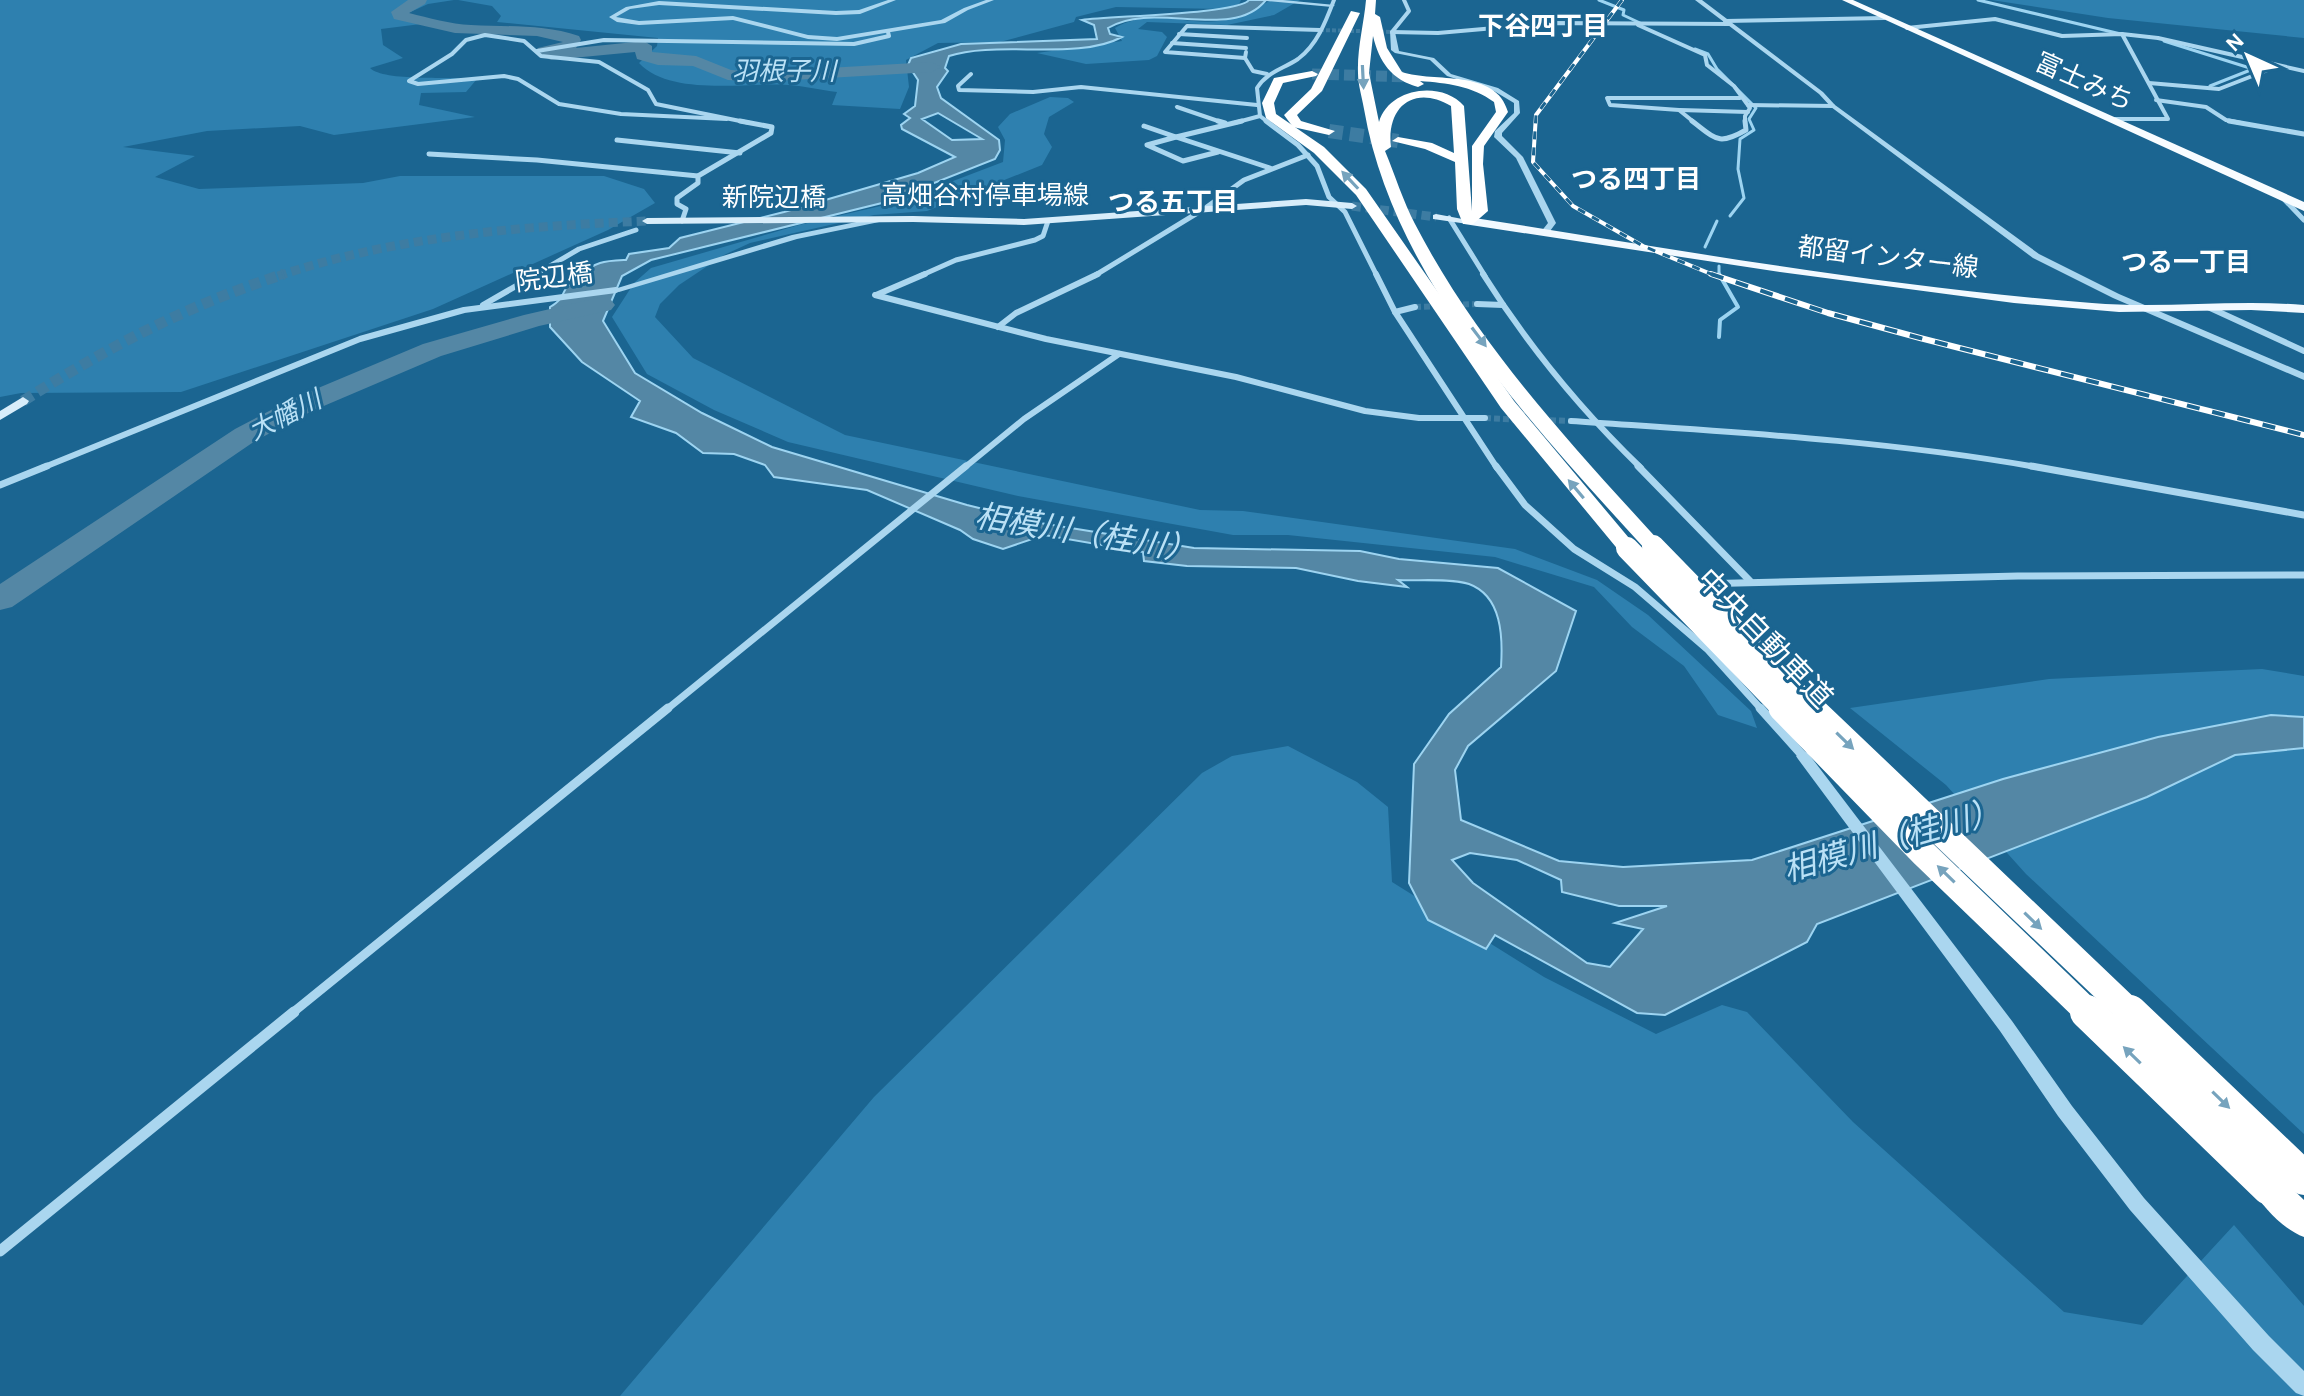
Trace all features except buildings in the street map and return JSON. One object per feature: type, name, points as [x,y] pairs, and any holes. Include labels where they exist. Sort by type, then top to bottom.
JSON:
[{"type":"highway","points":[[1372,0],[1378,46],[1397,75],[1410,82],[1473,97],[1483,106]]},
{"type":"highway","name":"中央自動車道","points":[[1372,0],[1363,50],[1365,97],[1372,132],[1393,192],[1420,246],[1464,316],[1640,547],[2304,1178]]},
{"type":"highway","name":"富士みち","points":[[1846,0],[2304,207]]},
{"type":"highway","points":[[1350,97],[1348,68],[1357,6]]},
{"type":"highway","points":[[1329,131],[1297,124],[1290,115],[1316,91],[1357,6]]},
{"type":"highway","points":[[1312,74],[1278,80],[1268,103],[1270,115],[1319,150],[1361,192],[1426,290]]},
{"type":"highway","points":[[1407,77],[1466,85],[1488,92],[1499,101],[1502,112],[1485,133],[1476,157]]},
{"type":"highway","points":[[1393,192],[1383,143],[1383,121],[1388,108],[1396,100],[1418,95],[1453,101],[1458,106],[1464,209],[1468,221],[1481,211],[1476,157],[1469,138],[1474,127]]},
{"type":"highway","points":[[1398,141],[1428,146],[1460,160]]},
{"type":"highway","name":"中央自動車道","points":[[1360,145],[1369,175],[1402,247],[1426,290],[1503,400],[1924,854],[2304,1222]]},
{"type":"main road","name":"高畑谷村停車場線","points":[[857,219],[1048,221],[1306,202],[1352,206]]},
{"type":"main road","points":[[1436,217],[1468,221]]},
{"type":"main road","name":"新院辺橋","points":[[686,220],[857,219]]},
{"type":"main road","points":[[647,221],[686,220]]},
{"type":"main road","name":"都留インター線","points":[[1468,221],[1792,271],[2070,305],[2148,310],[2248,305],[2304,309]]},
{"type":"main road","points":[[0,416],[23,401]]},
{"type":"street","points":[[893,0],[860,12],[836,13],[659,3],[615,12],[612,17],[619,21],[653,23],[722,17],[828,39],[943,22],[991,0]]},
{"type":"street","points":[[1258,0],[1333,3],[1303,55],[1267,74],[1257,91],[1260,116],[1317,166],[1329,197],[1345,212],[1395,312],[1525,505],[1574,549],[1635,587],[1707,649],[1803,756],[2137,1204],[2261,1343],[2304,1386]]},
{"type":"street","points":[[1404,0],[1409,11],[1392,32],[1394,50],[1432,59],[1443,74],[1501,91],[1517,102],[1517,113],[1498,133],[1498,137],[1519,157],[1541,196],[1552,223],[1544,233]]},
{"type":"street","points":[[1698,0],[1821,93],[1833,106],[2036,256],[2148,310],[2304,377]]},
{"type":"street","points":[[1392,32],[1438,33],[1550,23],[1638,25],[1884,18]]},
{"type":"street","points":[[1907,28],[1995,19],[2062,36],[2122,34],[2158,38],[2304,71]]},
{"type":"street","points":[[1638,25],[1705,55],[1707,65],[1718,77],[1731,84],[1748,105],[1833,106]]},
{"type":"street","points":[[1245,58],[1165,52],[1187,26],[1320,30]]},
{"type":"street","points":[[1248,27],[1245,58],[1253,71],[1267,74]]},
{"type":"street","points":[[537,51],[621,40],[854,44],[889,36],[888,32]]},
{"type":"street","points":[[1179,34],[1247,38]]},
{"type":"street","points":[[2115,119],[2168,119],[2122,34]]},
{"type":"street","points":[[429,154],[537,160],[698,176],[771,133],[772,127],[656,104],[648,90],[599,62],[541,56],[514,38],[480,35],[466,40],[410,82],[418,84],[504,76],[518,79],[559,104],[621,114],[727,119]]},
{"type":"street","points":[[1172,43],[1246,48]]},
{"type":"street","points":[[2149,83],[2219,89],[2249,78],[2263,68],[2287,68]]},
{"type":"street","points":[[971,74],[958,86],[959,90],[1033,92],[1081,87],[1257,105]]},
{"type":"street","points":[[1740,98],[1607,98],[1610,105],[1748,112]]},
{"type":"street","points":[[2156,100],[2206,107],[2226,120],[2304,134]]},
{"type":"street","points":[[1679,110],[1717,140],[1729,140],[1746,130],[1748,105]]},
{"type":"street","points":[[1177,107],[1227,124]]},
{"type":"street","points":[[1218,152],[1183,161],[1147,145],[1260,116]]},
{"type":"street","points":[[1144,126],[1271,169]]},
{"type":"street","points":[[617,140],[741,153]]},
{"type":"street","points":[[998,327],[1016,313],[1087,280],[1204,209],[1244,180],[1308,155]]},
{"type":"street","points":[[686,220],[686,209],[675,202],[698,183],[698,176]]},
{"type":"street","points":[[2281,196],[2304,220]]},
{"type":"street","points":[[1449,218],[1503,305],[1596,425],[1681,507],[1750,581]]},
{"type":"street","points":[[616,290],[795,237],[881,219]]},
{"type":"street","points":[[1048,221],[1043,236],[1035,240],[956,260],[875,295],[998,327],[1236,377],[1389,416],[1485,418]]},
{"type":"street","points":[[479,308],[579,249],[636,230]]},
{"type":"street","name":"院辺橋","points":[[0,485],[330,350],[423,320],[497,305],[616,290]]},
{"type":"street","points":[[1477,304],[1503,305]]},
{"type":"street","points":[[1395,312],[1415,307]]},
{"type":"street","points":[[2208,307],[2304,351]]},
{"type":"street","points":[[0,1251],[1024,419],[1119,354]]},
{"type":"street","points":[[1571,421],[1835,440],[1970,455],[2304,515]]},
{"type":"street","points":[[1635,587],[1750,581],[2045,575],[2304,575]]},
{"type":"shaded area","points":[[0,0],[454,0],[428,4],[406,14],[429,23],[381,29],[383,45],[403,58],[370,68],[403,77],[477,79],[466,92],[421,93],[419,105],[475,117],[334,135],[300,126],[207,131],[123,147],[195,156],[155,177],[199,189],[363,183],[400,176],[604,176],[644,189],[655,203],[608,230],[433,309],[181,392],[21,393],[0,397]]},
{"type":"shaded area","points":[[458,0],[1241,0],[1239,4],[1222,9],[1116,7],[1000,42],[938,43],[906,60],[909,87],[900,109],[832,105],[837,92],[801,86],[710,86],[670,80],[653,74],[639,63],[657,46],[658,38],[497,22],[501,16],[492,6]]},
{"type":"shaded area","points":[[1271,0],[1300,0],[1274,15],[1227,25],[1147,22],[1138,29],[1162,32],[1167,37],[1157,56],[1149,60],[1086,64],[1037,53],[1122,41],[1115,28],[1141,19],[1219,21],[1239,16]]},
{"type":"shaded area","points":[[1991,0],[2304,0],[2304,38],[2108,18]]},
{"type":"shaded area","points":[[1050,97],[1068,98],[1074,102],[1049,117],[1044,134],[1052,147],[1042,165],[927,211],[874,215],[750,243],[724,255],[679,285],[660,304],[655,317],[693,358],[845,435],[1200,510],[1243,511],[1515,549],[1597,580],[1648,615],[1751,711],[1757,728],[1718,715],[1684,666],[1632,627],[1594,587],[1495,557],[1288,535],[1233,535],[1018,496],[788,442],[714,410],[647,374],[612,317],[634,283],[651,268],[799,225],[898,202],[1003,162],[1005,140],[998,127],[1010,114]]},
{"type":"shaded area","points":[[2262,669],[2304,676],[2304,1134],[2026,874],[1946,785],[1850,708],[2049,679]]},
{"type":"shaded area","points":[[1288,746],[1357,782],[1388,807],[1392,882],[1544,977],[1656,1034],[1722,1005],[1747,1012],[1853,1122],[2064,1312],[2142,1325],[2234,1225],[2304,1306],[2304,1396],[620,1396],[874,1097],[1202,773],[1232,756]]},
{"type":"water","name":"相模川（桂川）","points":[[1249,0],[1266,0],[1251,12],[1233,18],[1127,20],[1108,28],[1110,34],[1122,37],[1083,48],[990,50],[949,56],[945,68],[948,71],[937,87],[941,98],[999,140],[1000,150],[995,159],[886,202],[651,260],[622,276],[603,321],[635,373],[702,413],[772,447],[967,505],[1040,523],[1194,548],[1360,551],[1399,559],[1498,568],[1576,611],[1556,671],[1468,746],[1455,770],[1461,820],[1559,861],[1623,867],[1752,860],[2003,779],[2158,737],[2271,715],[2304,717],[2304,748],[2235,755],[2147,797],[1817,924],[1807,942],[1665,1015],[1637,1013],[1495,935],[1486,949],[1428,920],[1409,883],[1414,764],[1449,714],[1501,667],[1498,619],[1488,598],[1480,590],[1453,581],[1398,580],[1407,587],[1296,568],[1187,566],[1144,561],[1143,552],[1044,535],[1003,549],[973,539],[960,530],[867,490],[774,477],[765,465],[734,454],[703,453],[676,433],[631,417],[640,401],[582,362],[550,327],[550,307],[568,286],[596,265],[626,260],[629,254],[669,248],[680,238],[918,173],[955,157],[902,129],[901,125],[910,118],[904,114],[915,106],[918,80],[908,65],[911,58],[961,44],[1097,39],[1094,25],[1082,20],[1240,5]],"holes":[[[938,113],[982,139],[952,140],[922,119]],[[1470,853],[1517,860],[1561,880],[1562,892],[1619,906],[1667,906],[1615,923],[1643,929],[1610,967],[1587,963],[1473,883],[1452,860]]]},
{"type":"waterway","name":"羽根子川","points":[[416,0],[420,1],[399,12],[400,16],[455,28],[537,31],[573,40],[568,46],[544,52],[551,55],[644,46],[643,55],[658,60],[696,61],[728,75],[759,77],[932,67]]},
{"type":"waterway","points":[[1599,0],[1624,10],[1623,15],[1640,23]]},
{"type":"waterway","points":[[1978,0],[2125,35]]},
{"type":"waterway","points":[[2164,41],[2253,69],[2210,86]]},
{"type":"waterway","points":[[1695,49],[1708,54],[1717,69],[1756,108],[1749,119],[1754,130],[1740,139],[1738,169],[1744,198],[1730,216]]},
{"type":"waterway","points":[[1705,247],[1717,221]]},
{"type":"waterway","points":[[1719,266],[1719,274]]},
{"type":"waterway","points":[[1719,274],[1738,307],[1720,320],[1719,337]]},
{"type":"waterway","name":"大幡川","points":[[0,600],[245,435],[302,405],[432,350],[533,320],[602,305]]},
{"type":"tunnel","points":[[1320,30],[1392,32]]},
{"type":"tunnel","points":[[1312,74],[1407,77]]},
{"type":"tunnel","points":[[1329,131],[1398,141]]},
{"type":"tunnel","points":[[1352,206],[1436,217]]},
{"type":"tunnel","points":[[278,276],[368,251],[460,235],[647,221]]},
{"type":"tunnel","points":[[278,276],[284,274]]},
{"type":"tunnel","points":[[23,401],[149,329],[278,276]]},
{"type":"tunnel","points":[[1454,305],[1477,304]]},
{"type":"tunnel","points":[[1415,307],[1442,306]]},
{"type":"tunnel","points":[[1485,418],[1520,420]]},
{"type":"tunnel","points":[[1541,420],[1571,421]]},
{"type":"railway","points":[[1622,0],[1536,115],[1533,162],[1573,206],[1643,246],[1712,274]]},
{"type":"railway","points":[[1712,274],[1828,313],[1920,338],[2304,435]]},
{"type":"railway","points":[[1712,274],[1716,276]]},
{"type":"district","name":"下谷四丁目","points":[[1543,27]]},
{"type":"district","name":"つる四丁目","points":[[1636,180]]},
{"type":"district","name":"つる五丁目","points":[[1173,203]]},
{"type":"district","name":"つる一丁目","points":[[2186,263]]}]
